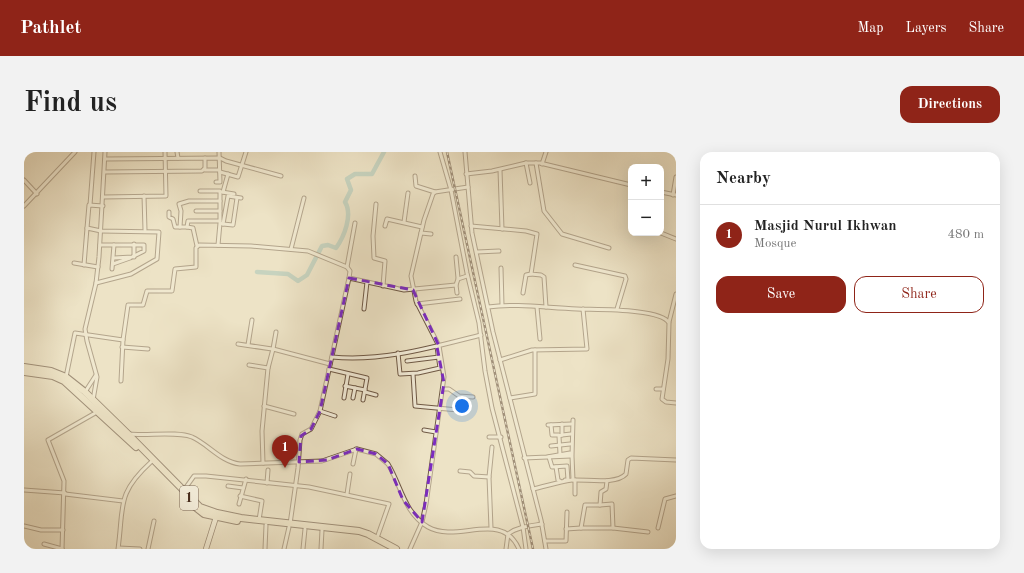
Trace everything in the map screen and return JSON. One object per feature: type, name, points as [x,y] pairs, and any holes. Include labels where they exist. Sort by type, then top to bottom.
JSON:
[{"type":"highway","name":"1","points":[[24,367],[51,371],[66,377],[83,394],[97,412],[151,462],[192,506],[204,514],[266,525],[358,531],[377,538],[396,549]]},
{"type":"highway","name":"1","points":[[24,372],[58,378],[93,400],[128,434],[183,492],[200,507],[216,516],[259,520],[305,529],[362,535],[388,549]]},
{"type":"street","points":[[24,206],[76,152]]},
{"type":"street","points":[[84,265],[94,152]]},
{"type":"street","points":[[93,400],[97,384],[96,375],[85,334],[98,268],[103,206],[105,152]]},
{"type":"street","points":[[103,197],[166,196],[165,152]]},
{"type":"street","points":[[177,152],[178,158]]},
{"type":"street","points":[[216,182],[220,182],[219,152]]},
{"type":"street","points":[[105,172],[205,170],[220,171],[238,177],[245,152]]},
{"type":"street","points":[[440,152],[451,190],[481,335],[485,371],[523,526],[526,549]]},
{"type":"street","points":[[466,152],[466,174],[471,226],[500,360],[542,524],[546,549]]},
{"type":"street","points":[[542,164],[546,152]]},
{"type":"street","points":[[205,158],[205,170]]},
{"type":"street","points":[[105,159],[220,158],[281,176]]},
{"type":"street","points":[[466,174],[500,170],[526,163],[536,163],[628,184]]},
{"type":"street","points":[[526,163],[530,183]]},
{"type":"street","points":[[536,163],[544,210],[562,234],[609,248]]},
{"type":"street","points":[[500,170],[502,229]]},
{"type":"street","points":[[228,174],[222,192],[234,194]]},
{"type":"street","points":[[415,176],[416,186],[435,192],[468,187]]},
{"type":"street","points":[[664,193],[674,195],[676,177]]},
{"type":"street","points":[[24,180],[37,194]]},
{"type":"street","points":[[200,191],[220,191],[221,222]]},
{"type":"street","points":[[410,549],[422,522],[443,388],[442,368],[438,346],[417,304],[413,290],[411,270],[418,252],[422,227],[435,192]]},
{"type":"street","points":[[404,222],[408,193]]},
{"type":"street","points":[[144,196],[145,230]]},
{"type":"street","points":[[180,227],[181,211],[179,204],[189,201],[227,199],[228,196],[239,198],[232,225],[221,222],[188,221],[187,227]]},
{"type":"street","points":[[291,249],[304,198]]},
{"type":"street","points":[[218,245],[221,222],[227,199]]},
{"type":"street","points":[[376,204],[373,236],[374,258],[385,261],[383,286]]},
{"type":"street","points":[[90,205],[103,206]]},
{"type":"street","points":[[196,211],[220,211]]},
{"type":"street","points":[[121,381],[122,347],[128,305],[142,305],[147,291],[172,290],[175,269],[196,267],[197,246],[193,228],[175,227],[173,219],[168,217],[169,212]]},
{"type":"street","points":[[385,226],[387,219],[422,227]]},
{"type":"street","points":[[347,267],[355,223]]},
{"type":"street","points":[[471,226],[526,231],[538,235],[531,274]]},
{"type":"street","points":[[87,228],[101,231],[145,230],[159,232],[157,259],[131,274],[96,283]]},
{"type":"street","points":[[421,233],[431,234]]},
{"type":"street","points":[[664,234],[676,238]]},
{"type":"street","points":[[112,269],[114,244]]},
{"type":"street","points":[[132,257],[134,244]]},
{"type":"street","points":[[100,245],[143,244],[145,248],[144,251],[113,264]]},
{"type":"street","points":[[197,246],[218,245],[291,249],[319,254],[347,267],[350,271],[320,411],[311,429],[301,436],[290,526],[284,549]]},
{"type":"street","points":[[477,252],[499,251]]},
{"type":"street","points":[[114,258],[132,257]]},
{"type":"street","points":[[456,257],[458,278],[456,285],[457,293]]},
{"type":"street","points":[[74,263],[98,268]]},
{"type":"street","points":[[575,265],[625,276],[626,279],[617,309]]},
{"type":"street","points":[[501,268],[502,305]]},
{"type":"street","points":[[523,293],[526,275],[541,275],[544,277],[546,307]]},
{"type":"street","points":[[458,278],[468,276]]},
{"type":"street","points":[[349,278],[383,286],[413,290],[456,285]]},
{"type":"street","points":[[364,309],[367,282]]},
{"type":"street","points":[[676,294],[669,322],[668,359],[663,389],[663,400],[676,403]]},
{"type":"street","points":[[417,304],[460,299]]},
{"type":"street","points":[[488,307],[502,305],[617,309],[650,314],[669,322]]},
{"type":"street","points":[[537,306],[540,339]]},
{"type":"street","points":[[500,360],[528,351],[587,349],[583,309]]},
{"type":"street","points":[[248,345],[252,320]]},
{"type":"street","points":[[66,377],[72,353],[74,334],[78,332],[123,340]]},
{"type":"street","points":[[263,464],[262,440],[264,406],[268,368],[276,332]]},
{"type":"street","points":[[332,357],[363,359],[438,346],[481,335]]},
{"type":"street","points":[[238,344],[273,349],[330,364]]},
{"type":"street","points":[[122,347],[148,349]]},
{"type":"street","points":[[510,398],[536,393],[536,350]]},
{"type":"street","points":[[398,353],[400,374],[413,374],[442,368]]},
{"type":"street","points":[[407,362],[440,357]]},
{"type":"street","points":[[249,365],[268,368]]},
{"type":"street","points":[[329,369],[367,378],[363,400]]},
{"type":"street","points":[[344,398],[348,374]]},
{"type":"street","points":[[413,374],[414,406],[458,410],[466,400]]},
{"type":"street","points":[[83,394],[96,375]]},
{"type":"street","points":[[345,386],[376,395]]},
{"type":"street","points":[[353,398],[355,388]]},
{"type":"street","points":[[443,388],[449,389],[459,396],[472,397]]},
{"type":"street","points":[[656,389],[663,389]]},
{"type":"street","points":[[264,406],[294,414]]},
{"type":"street","points":[[320,411],[335,416]]},
{"type":"street","points":[[44,544],[62,549],[65,493],[64,481],[48,438],[97,412]]},
{"type":"street","points":[[573,420],[572,456],[575,494]]},
{"type":"street","points":[[524,458],[560,455],[559,445],[562,424]]},
{"type":"street","points":[[571,424],[550,425],[552,435],[571,434]]},
{"type":"street","points":[[424,430],[436,432]]},
{"type":"street","points":[[128,434],[176,435],[191,437],[233,462],[263,464],[327,460],[356,450],[370,451],[384,459],[393,473],[404,500],[422,522],[432,528],[451,532],[491,528],[508,534],[519,549]]},
{"type":"street","points":[[489,437],[501,437]]},
{"type":"street","points":[[551,446],[570,444]]},
{"type":"street","points":[[491,528],[488,477],[492,447]]},
{"type":"street","points":[[354,464],[356,450]]},
{"type":"street","points":[[548,457],[551,467],[569,466],[568,480],[559,481],[556,467]]},
{"type":"street","points":[[533,489],[574,480],[607,480],[625,476],[628,460],[631,458],[676,460]]},
{"type":"street","points":[[140,549],[119,548],[123,501],[132,482],[151,462]]},
{"type":"street","points":[[267,483],[268,470]]},
{"type":"street","points":[[460,471],[470,472],[474,476],[488,477]]},
{"type":"street","points":[[347,494],[350,474]]},
{"type":"street","points":[[183,492],[195,475],[246,479],[347,494],[390,505],[377,538]]},
{"type":"street","points":[[239,504],[242,488],[246,479]]},
{"type":"street","points":[[600,505],[601,492],[606,489],[607,480]]},
{"type":"street","points":[[228,486],[242,488]]},
{"type":"street","points":[[24,490],[65,493],[123,501]]},
{"type":"street","points":[[240,496],[262,501],[259,520]]},
{"type":"street","points":[[658,528],[665,498],[676,496]]},
{"type":"street","points":[[581,528],[585,505],[612,504],[613,528]]},
{"type":"street","points":[[545,541],[566,541],[567,512]]},
{"type":"street","points":[[206,549],[216,516]]},
{"type":"street","points":[[148,549],[154,521]]},
{"type":"street","points":[[508,534],[523,526],[542,524]]},
{"type":"street","points":[[265,549],[266,525]]},
{"type":"street","points":[[24,526],[41,530],[63,530]]},
{"type":"street","points":[[566,529],[613,528],[648,532]]},
{"type":"street","points":[[302,549],[305,529]]},
{"type":"street","points":[[321,549],[322,530]]},
{"type":"street","points":[[506,549],[508,534]]},
{"type":"highlighted area","points":[[349,278],[413,290],[439,346],[437,347],[444,383],[422,522],[403,500],[388,464],[376,454],[357,449],[327,460],[299,462],[301,436],[311,429],[320,411]]},
{"type":"waterway","points":[[257,272],[288,274],[298,281],[307,275],[322,246],[328,245],[336,248],[342,238],[348,219],[345,202],[351,190],[347,179],[355,174],[372,174],[384,152]]},
{"type":"railway","points":[[447,152],[533,549]]},
{"type":"place","name":"Masjid Nurul Ikhwan","points":[[285,468]]}]
